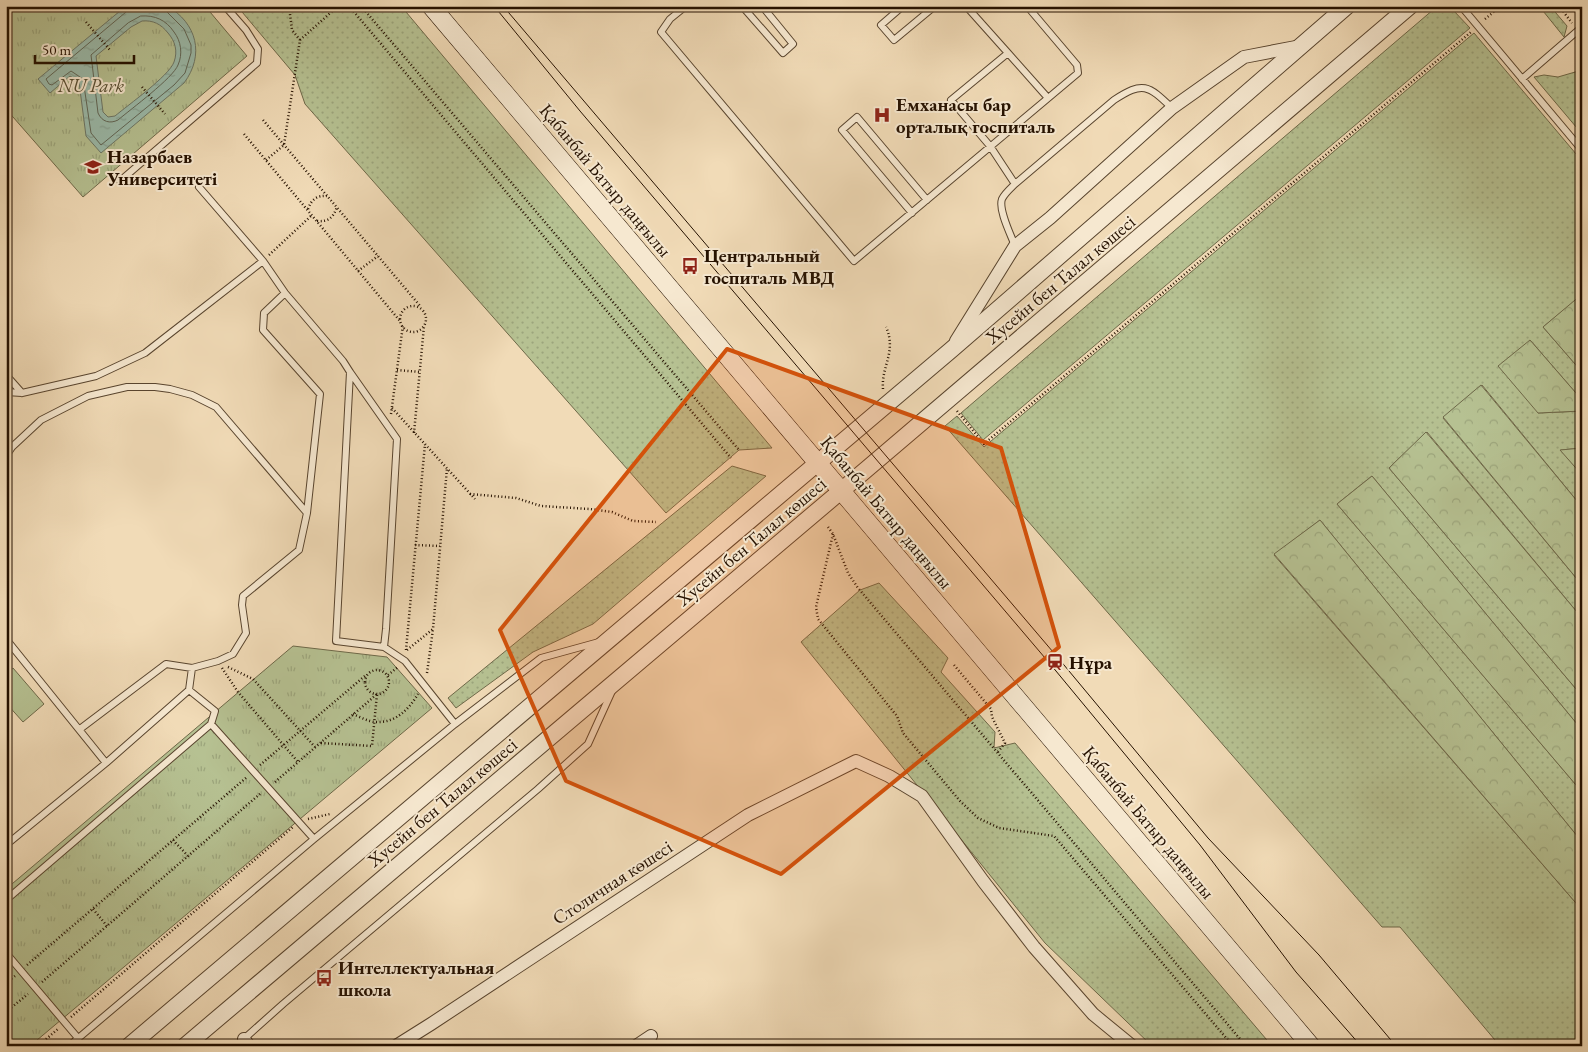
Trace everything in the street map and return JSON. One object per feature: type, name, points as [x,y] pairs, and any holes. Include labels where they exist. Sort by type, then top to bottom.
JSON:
[{"type":"main road","name":"Қабанбай Батыр даңғылы","points":[[431,6],[1311,1046]]},
{"type":"street","points":[[951,350],[1015,246],[1050,218],[1172,108],[1244,57],[1301,46],[1328,6]]},
{"type":"street","name":"Хусейн бен Талал көшесі","points":[[129,1046],[951,350],[1347,6]]},
{"type":"street","name":"Хусейн бен Талал көшесі","points":[[186,1046],[1410,6]]},
{"type":"street","name":"Столичная көшесі","points":[[396,1046],[748,815],[856,761],[889,776],[922,796],[983,881],[1034,947],[1093,1014],[1132,1046]]},
{"type":"street","points":[[636,1046],[651,1036]]},
{"type":"lane","points":[[120,180],[258,63],[258,49],[246,30],[225,6]]},
{"type":"lane","points":[[686,6],[670,19],[661,32],[854,261],[1078,73],[1077,65],[1027,6]]},
{"type":"lane","points":[[742,6],[783,53],[793,44],[762,6]]},
{"type":"lane","points":[[903,6],[881,25],[894,40],[935,6]]},
{"type":"lane","points":[[966,6],[1048,98]]},
{"type":"lane","points":[[1461,6],[1582,150]]},
{"type":"lane","points":[[1522,79],[1580,28]]},
{"type":"lane","points":[[1008,53],[951,100],[990,146],[1015,184]]},
{"type":"lane","points":[[1015,246],[1001,202],[1004,195],[1015,184],[1114,100],[1130,89],[1141,88],[1148,90],[1158,95],[1172,108]]},
{"type":"lane","points":[[912,212],[842,130],[857,117],[927,200]]},
{"type":"lane","points":[[199,187],[263,261],[343,361],[397,439],[384,647]]},
{"type":"lane","points":[[6,392],[22,393],[96,376],[145,353],[263,261]]},
{"type":"lane","points":[[80,729],[166,664],[192,668],[218,661],[233,654],[246,634],[242,605],[243,596],[299,550],[307,513],[320,394],[263,330],[264,313],[286,292]]},
{"type":"lane","points":[[350,372],[336,641],[384,647],[405,662],[455,724]]},
{"type":"lane","points":[[6,375],[22,393]]},
{"type":"lane","points":[[6,456],[12,447],[41,420],[88,396],[127,386],[170,389],[192,395],[216,408],[307,513]]},
{"type":"lane","points":[[6,639],[106,763]]},
{"type":"lane","points":[[70,1046],[314,838],[455,724],[541,658],[610,639]]},
{"type":"lane","points":[[6,845],[106,763],[189,690],[192,668]]},
{"type":"lane","points":[[243,1044],[283,1004],[538,789],[588,744],[617,680]]},
{"type":"lane","points":[[6,900],[211,724],[215,711],[189,690]]},
{"type":"lane","points":[[211,724],[314,838]]},
{"type":"lane","points":[[6,953],[78,1038]]},
{"type":"path","points":[[289,6],[292,30],[300,40]]},
{"type":"path","points":[[266,160],[284,145],[300,40],[338,6]]},
{"type":"path","points":[[349,6],[732,458]]},
{"type":"path","points":[[361,6],[739,450]]},
{"type":"path","points":[[1485,19],[1501,6]]},
{"type":"path","points":[[1559,6],[1580,28]]},
{"type":"path","points":[[86,22],[110,50]]},
{"type":"path","points":[[948,400],[984,444],[1472,31]]},
{"type":"path","points":[[142,87],[165,114]]},
{"type":"path","points":[[263,120],[427,316],[424,326],[414,432]]},
{"type":"path","points":[[244,134],[406,330],[416,332],[424,326]]},
{"type":"path","points":[[308,210],[314,199],[320,195],[327,196]]},
{"type":"path","points":[[317,222],[330,219],[336,207]]},
{"type":"path","points":[[263,261],[312,215]]},
{"type":"path","points":[[358,271],[378,256]]},
{"type":"path","points":[[400,321],[402,311],[411,305],[421,308]]},
{"type":"path","points":[[389,428],[403,325]]},
{"type":"path","points":[[884,406],[882,380],[888,361],[891,338],[886,327]]},
{"type":"path","points":[[397,370],[420,372]]},
{"type":"path","points":[[392,408],[475,499]]},
{"type":"path","points":[[405,662],[425,444]]},
{"type":"path","points":[[353,714],[375,722],[391,721],[402,714],[413,702],[423,684],[428,669],[433,629],[447,468]]},
{"type":"path","points":[[470,494],[516,498],[541,506],[612,512],[633,521],[656,522]]},
{"type":"path","points":[[828,527],[833,534],[848,573],[858,588],[1246,1046]]},
{"type":"path","points":[[833,534],[816,607],[818,619],[897,716],[903,733],[960,801],[978,818],[999,828],[1054,836],[1233,1046]]},
{"type":"path","points":[[416,545],[440,546]]},
{"type":"path","points":[[406,651],[433,629]]},
{"type":"path","points":[[218,661],[253,679],[315,747]]},
{"type":"path","points":[[218,661],[238,692],[298,762]]},
{"type":"path","points":[[954,665],[991,709],[992,717],[1006,743],[997,752]]},
{"type":"path","points":[[6,983],[372,670],[381,670],[388,675],[389,684],[385,691],[377,694],[353,714],[6,1012]]},
{"type":"path","points":[[366,675],[364,684],[368,691],[377,694]]},
{"type":"path","points":[[320,743],[372,746],[377,694]]},
{"type":"path","points":[[38,1046],[298,822],[351,808]]},
{"type":"path","points":[[173,840],[188,856]]},
{"type":"path","points":[[93,909],[107,926]]},
{"type":"highlighted area","points":[[727,349],[1001,448],[1059,647],[781,874],[566,781],[500,630]]},
{"type":"green space","name":"NU Park","points":[[6,6],[205,6],[247,56],[83,197],[6,109]]},
{"type":"green space","points":[[237,6],[401,6],[772,448],[739,450],[666,513],[305,104],[295,75]]},
{"type":"green space","points":[[1539,6],[1550,6],[1567,26],[1564,37]]},
{"type":"green space","points":[[1441,7],[1453,10],[1470,28],[983,440],[961,413],[1434,9]]},
{"type":"green space","points":[[1474,33],[1582,161],[1582,295],[1543,327],[1582,372],[1582,400],[1530,340],[1538,413],[1582,411],[1582,448],[1561,450],[1582,475],[1582,507],[1482,385],[1443,418],[1582,585],[1582,618],[1427,432],[1389,468],[1582,696],[1582,730],[1372,476],[1337,504],[1582,792],[1582,842],[1320,520],[1274,555],[1582,910],[1582,1046],[1500,1046],[1400,927],[1382,927],[945,426],[957,416],[984,447]]},
{"type":"green space","points":[[1582,70],[1582,134],[1534,77],[1544,75],[1558,77]]},
{"type":"green space","points":[[1582,295],[1582,372],[1543,327]]},
{"type":"green space","points":[[1530,340],[1582,400],[1582,411],[1538,413],[1498,366]]},
{"type":"green space","points":[[1481,385],[1582,507],[1582,585],[1443,417]]},
{"type":"green space","points":[[1426,432],[1582,618],[1582,696],[1389,468]]},
{"type":"green space","points":[[1582,448],[1582,475],[1560,450]]},
{"type":"green space","points":[[732,466],[766,476],[593,624],[533,652],[456,708],[448,698]]},
{"type":"green space","points":[[1372,476],[1582,730],[1582,792],[1337,504]]},
{"type":"green space","points":[[1320,520],[1582,842],[1582,910],[1274,554]]},
{"type":"green space","points":[[879,583],[948,658],[941,672],[995,732],[994,748],[1015,743],[1272,1046],[1152,1046],[1045,943],[801,642],[860,590]]},
{"type":"green space","points":[[293,646],[387,657],[432,708],[30,1046],[6,1046],[6,889]]},
{"type":"green space","points":[[13,668],[44,704],[23,722],[6,703],[6,674]]},
{"type":"water","points":[[126,6],[167,6],[185,21],[195,40],[194,62],[191,72],[184,83],[101,153],[86,136],[79,82],[70,76],[50,93],[38,79]],"holes":[[[146,21],[160,25],[170,36],[176,50],[174,62],[171,68],[148,90],[115,116],[108,117],[103,112],[96,56],[131,27]]]},
{"type":"tram line","points":[[494,6],[580,111],[1051,665],[1200,845],[1296,972],[1361,1046]]},
{"type":"tram line","points":[[503,6],[1059,659],[1208,838],[1319,955],[1396,1046]]},
{"type":"place","name":"Емханасы бар орталық госпиталь","points":[[882,115]]},
{"type":"place","name":"Назарбаев Университеті","points":[[93,167]]},
{"type":"place","name":"Центральный госпиталь МВД","points":[[690,266]]},
{"type":"place","name":"Нұра","points":[[1055,662]]},
{"type":"place","name":"Интеллектуальная школа","points":[[324,978]]}]
